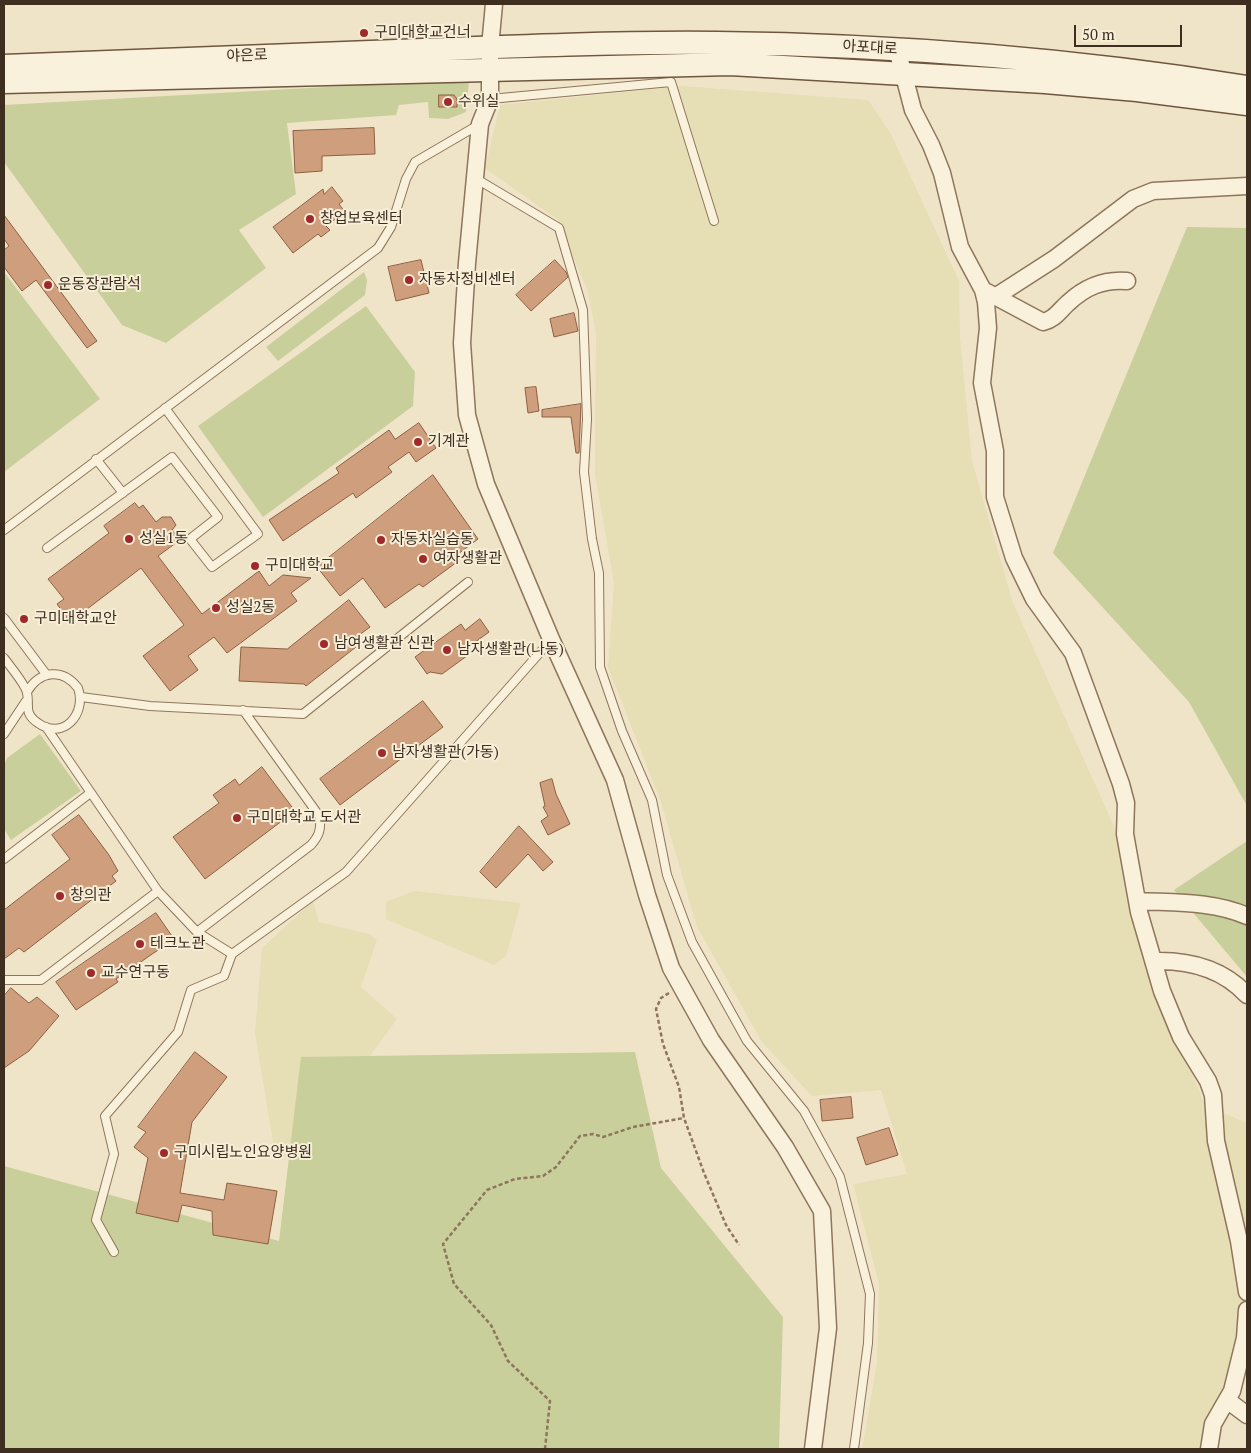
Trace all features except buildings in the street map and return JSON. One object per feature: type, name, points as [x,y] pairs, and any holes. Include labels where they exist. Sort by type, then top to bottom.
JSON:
[{"type":"main road","name":"아포대로","points":[[490,47],[716,43],[897,49],[1005,57],[1127,70],[1247,87]]},
{"type":"main road","name":"야은로","points":[[4,66],[490,47]]},
{"type":"main road","name":"아포대로","points":[[490,70],[730,64],[1045,82],[1137,90],[1247,104]]},
{"type":"main road","name":"야은로","points":[[4,82],[490,70]]},
{"type":"street","points":[[494,4],[490,47],[490,99],[480,124],[474,177],[462,342],[467,415],[486,484],[551,639],[615,780],[646,894],[671,968],[712,1040],[785,1147],[822,1211],[828,1328],[812,1449]]},
{"type":"street","points":[[897,49],[913,110],[942,172],[960,247],[989,293],[1044,322],[1053,319],[1084,289],[1112,280],[1127,281]]},
{"type":"street","points":[[989,293],[1054,259],[1133,199],[1153,191],[1247,186]]},
{"type":"street","points":[[989,293],[988,328],[982,383],[995,450],[995,497],[1014,558],[1034,599],[1073,653],[1121,784],[1126,803],[1126,834],[1138,901],[1154,961],[1170,1015],[1208,1081],[1213,1095],[1216,1140],[1239,1242],[1247,1292]]},
{"type":"street","points":[[1138,901],[1201,904],[1231,910],[1247,916]]},
{"type":"street","points":[[1154,961],[1178,960],[1222,973],[1247,994]]},
{"type":"street","points":[[1209,1449],[1213,1424],[1232,1391],[1244,1338],[1247,1310]]},
{"type":"street","points":[[1227,1400],[1247,1416]]},
{"type":"lane","points":[[490,99],[671,82],[714,221]]},
{"type":"lane","points":[[4,530],[378,248],[391,227],[406,179],[415,162],[480,124]]},
{"type":"lane","points":[[474,177],[559,228],[582,310],[588,420],[584,472],[592,539],[599,573],[600,667],[622,730],[652,800],[667,875],[692,942],[747,1041],[804,1111],[840,1177],[870,1294],[868,1343],[854,1449]]},
{"type":"lane","points":[[48,548],[172,457],[218,517],[190,539],[212,567],[258,534],[165,408]]},
{"type":"lane","points":[[96,459],[123,493]]},
{"type":"lane","points":[[81,697],[150,706],[303,714],[468,582]]},
{"type":"lane","points":[[4,618],[46,674]]},
{"type":"lane","points":[[114,1252],[96,1220],[114,1154],[106,1116],[178,1032],[191,990],[224,976],[232,954],[346,872],[551,639]]},
{"type":"lane","points":[[4,658],[28,692]]},
{"type":"lane","points":[[4,734],[26,701],[28,692],[38,678],[46,674],[56,673],[72,680],[81,697],[78,715],[64,727],[46,727]]},
{"type":"lane","points":[[26,701],[32,718],[46,727],[158,891],[197,932],[232,954]]},
{"type":"lane","points":[[197,932],[311,845],[319,835],[321,827],[320,817],[243,710]]},
{"type":"lane","points":[[4,859],[90,794]]},
{"type":"lane","points":[[4,980],[41,980],[158,891]]},
{"type":"path","points":[[681,985],[661,998],[656,1009],[663,1044],[680,1087],[684,1118],[726,1225],[739,1245]]},
{"type":"path","points":[[545,1449],[550,1401],[508,1362],[491,1324],[454,1284],[443,1244],[488,1190],[515,1179],[543,1176],[556,1167],[580,1136],[593,1134],[603,1137],[633,1127],[684,1118]]},
{"type":"shaded area","points":[[682,86],[868,100],[891,134],[959,281],[960,338],[972,461],[1013,603],[1114,826],[1152,976],[1205,1105],[1247,1123],[1247,1367],[1231,1369],[1216,1449],[862,1449],[877,1363],[879,1284],[853,1184],[907,1174],[881,1090],[812,1096],[762,1042],[697,927],[661,802],[608,667],[614,583],[595,474],[596,333],[588,292],[558,220],[485,168],[500,105]]},
{"type":"shaded area","points":[[414,891],[521,903],[506,956],[494,965],[386,919],[386,902]]},
{"type":"shaded area","points":[[313,901],[319,922],[369,934],[377,940],[361,987],[397,1019],[324,1119],[318,1167],[275,1154],[255,1033],[262,948]]},
{"type":"green space","points":[[452,80],[469,81],[466,112],[448,119],[429,118],[428,102],[399,105],[396,115],[287,123],[296,194],[239,230],[266,268],[166,343],[122,325],[4,162],[4,105]]},
{"type":"green space","points":[[1187,227],[1247,228],[1247,806],[1189,702],[1053,553]]},
{"type":"green space","points":[[4,272],[100,399],[4,472]]},
{"type":"green space","points":[[364,272],[367,280],[365,295],[278,361],[266,347]]},
{"type":"green space","points":[[366,306],[415,372],[413,406],[263,517],[198,426]]},
{"type":"green space","points":[[40,734],[81,791],[11,840],[4,829],[4,765],[7,758]]},
{"type":"green space","points":[[1247,841],[1247,977],[1174,890]]},
{"type":"green space","points":[[635,1052],[661,1168],[783,1317],[779,1449],[4,1449],[4,1166],[279,1241],[301,1057]]},
{"type":"place","name":"구미대학교건너","points":[[364,33]]},
{"type":"place","name":"수위실","points":[[448,102]]},
{"type":"place","name":"창업보육센터","points":[[310,219]]},
{"type":"place","name":"자동차정비센터","points":[[409,280]]},
{"type":"place","name":"운동장관람석","points":[[48,285]]},
{"type":"place","name":"기계관","points":[[418,442]]},
{"type":"place","name":"성실1동","points":[[129,539]]},
{"type":"place","name":"자동차실습동","points":[[381,540]]},
{"type":"place","name":"여자생활관","points":[[423,559]]},
{"type":"place","name":"구미대학교","points":[[255,566]]},
{"type":"place","name":"성실2동","points":[[216,608]]},
{"type":"place","name":"구미대학교안","points":[[24,619]]},
{"type":"place","name":"남여생활관 신관","points":[[324,644]]},
{"type":"place","name":"남자생활관(나동)","points":[[447,650]]},
{"type":"place","name":"남자생활관(가동)","points":[[382,753]]},
{"type":"place","name":"구미대학교 도서관","points":[[237,818]]},
{"type":"place","name":"창의관","points":[[60,896]]},
{"type":"place","name":"테크노관","points":[[140,944]]},
{"type":"place","name":"교수연구동","points":[[91,973]]},
{"type":"place","name":"구미시립노인요양병원","points":[[164,1153]]}]
